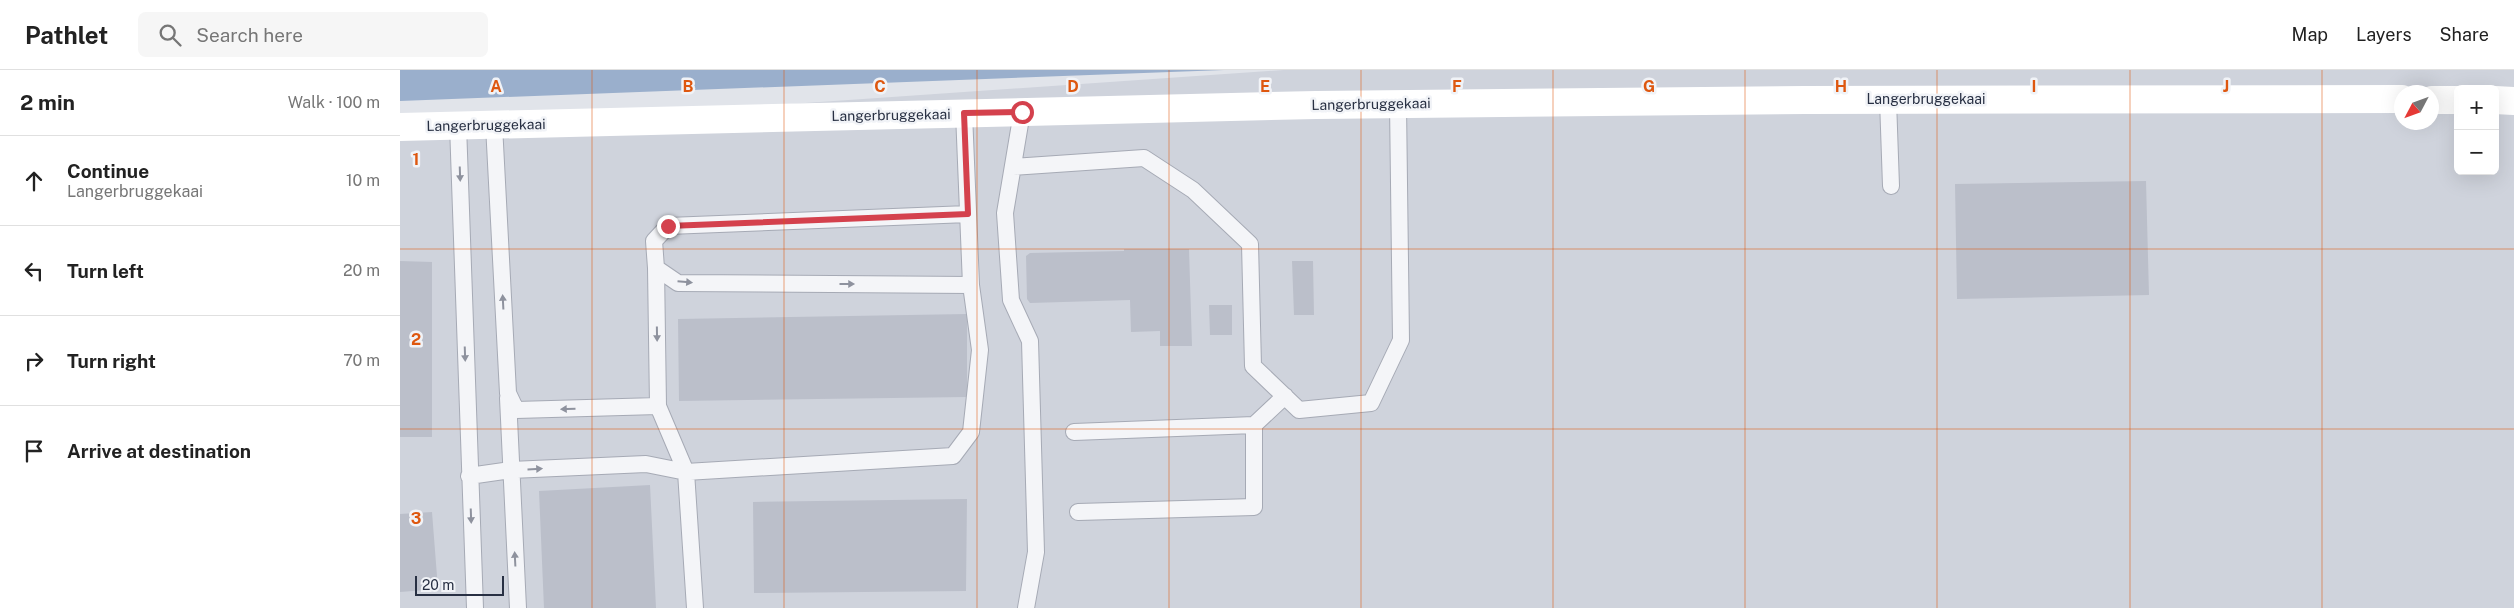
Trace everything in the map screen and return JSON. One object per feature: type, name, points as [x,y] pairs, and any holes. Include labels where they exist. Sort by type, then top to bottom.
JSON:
[{"type":"main road","name":"Langerbruggekaai","points":[[400,127],[1398,104],[1888,100],[2394,99]]},
{"type":"main road","points":[[2439,100],[2454,100]]},
{"type":"main road","points":[[2499,100],[2514,100]]},
{"type":"lane","points":[[1888,100],[1891,186]]},
{"type":"lane","points":[[1013,167],[1144,158],[1193,190],[1250,244],[1253,366],[1299,410],[1371,403],[1401,340],[1398,104]]},
{"type":"lane","points":[[1022,112],[1005,213],[1011,300],[1030,341],[1036,552],[1026,608]]},
{"type":"lane","points":[[469,476],[511,470],[646,464],[686,472],[953,456],[971,432],[980,350],[971,285],[964,113]]},
{"type":"lane","points":[[458,125],[475,608]]},
{"type":"lane","points":[[494,125],[518,608]]},
{"type":"lane","points":[[695,608],[686,472],[658,406],[654,241],[668,226],[968,214]]},
{"type":"lane","points":[[656,268],[678,283],[971,285]]},
{"type":"lane","points":[[508,393],[516,410],[658,406]]},
{"type":"lane","points":[[1074,432],[1254,425],[1285,396]]},
{"type":"lane","points":[[1078,512],[1254,507],[1254,425]]},
{"type":"shaded area","points":[[1284,70],[2514,70],[2514,608],[400,608],[400,131]]},
{"type":"water","points":[[400,70],[1224,70],[400,101]]},
{"type":"building","points":[[2146,181],[2149,295],[1957,299],[1955,184]]},
{"type":"building","points":[[1124,249],[1189,249],[1192,346],[1160,346],[1160,331],[1131,332],[1130,300],[1030,303],[1027,299],[1026,256],[1030,253],[1124,251]]},
{"type":"building","points":[[400,261],[432,262],[432,437],[400,437]]},
{"type":"building","points":[[1292,261],[1313,261],[1314,315],[1294,315]]},
{"type":"building","points":[[1209,305],[1232,305],[1232,335],[1210,335]]},
{"type":"building","points":[[967,314],[967,397],[679,401],[678,319]]},
{"type":"building","points":[[650,485],[656,608],[544,608],[539,491]]},
{"type":"building","points":[[967,499],[966,591],[754,593],[753,502]]},
{"type":"building","points":[[432,512],[438,589],[400,592],[400,514]]},
{"type":"route","points":[[668,226],[968,214],[964,113],[1022,112]]}]
